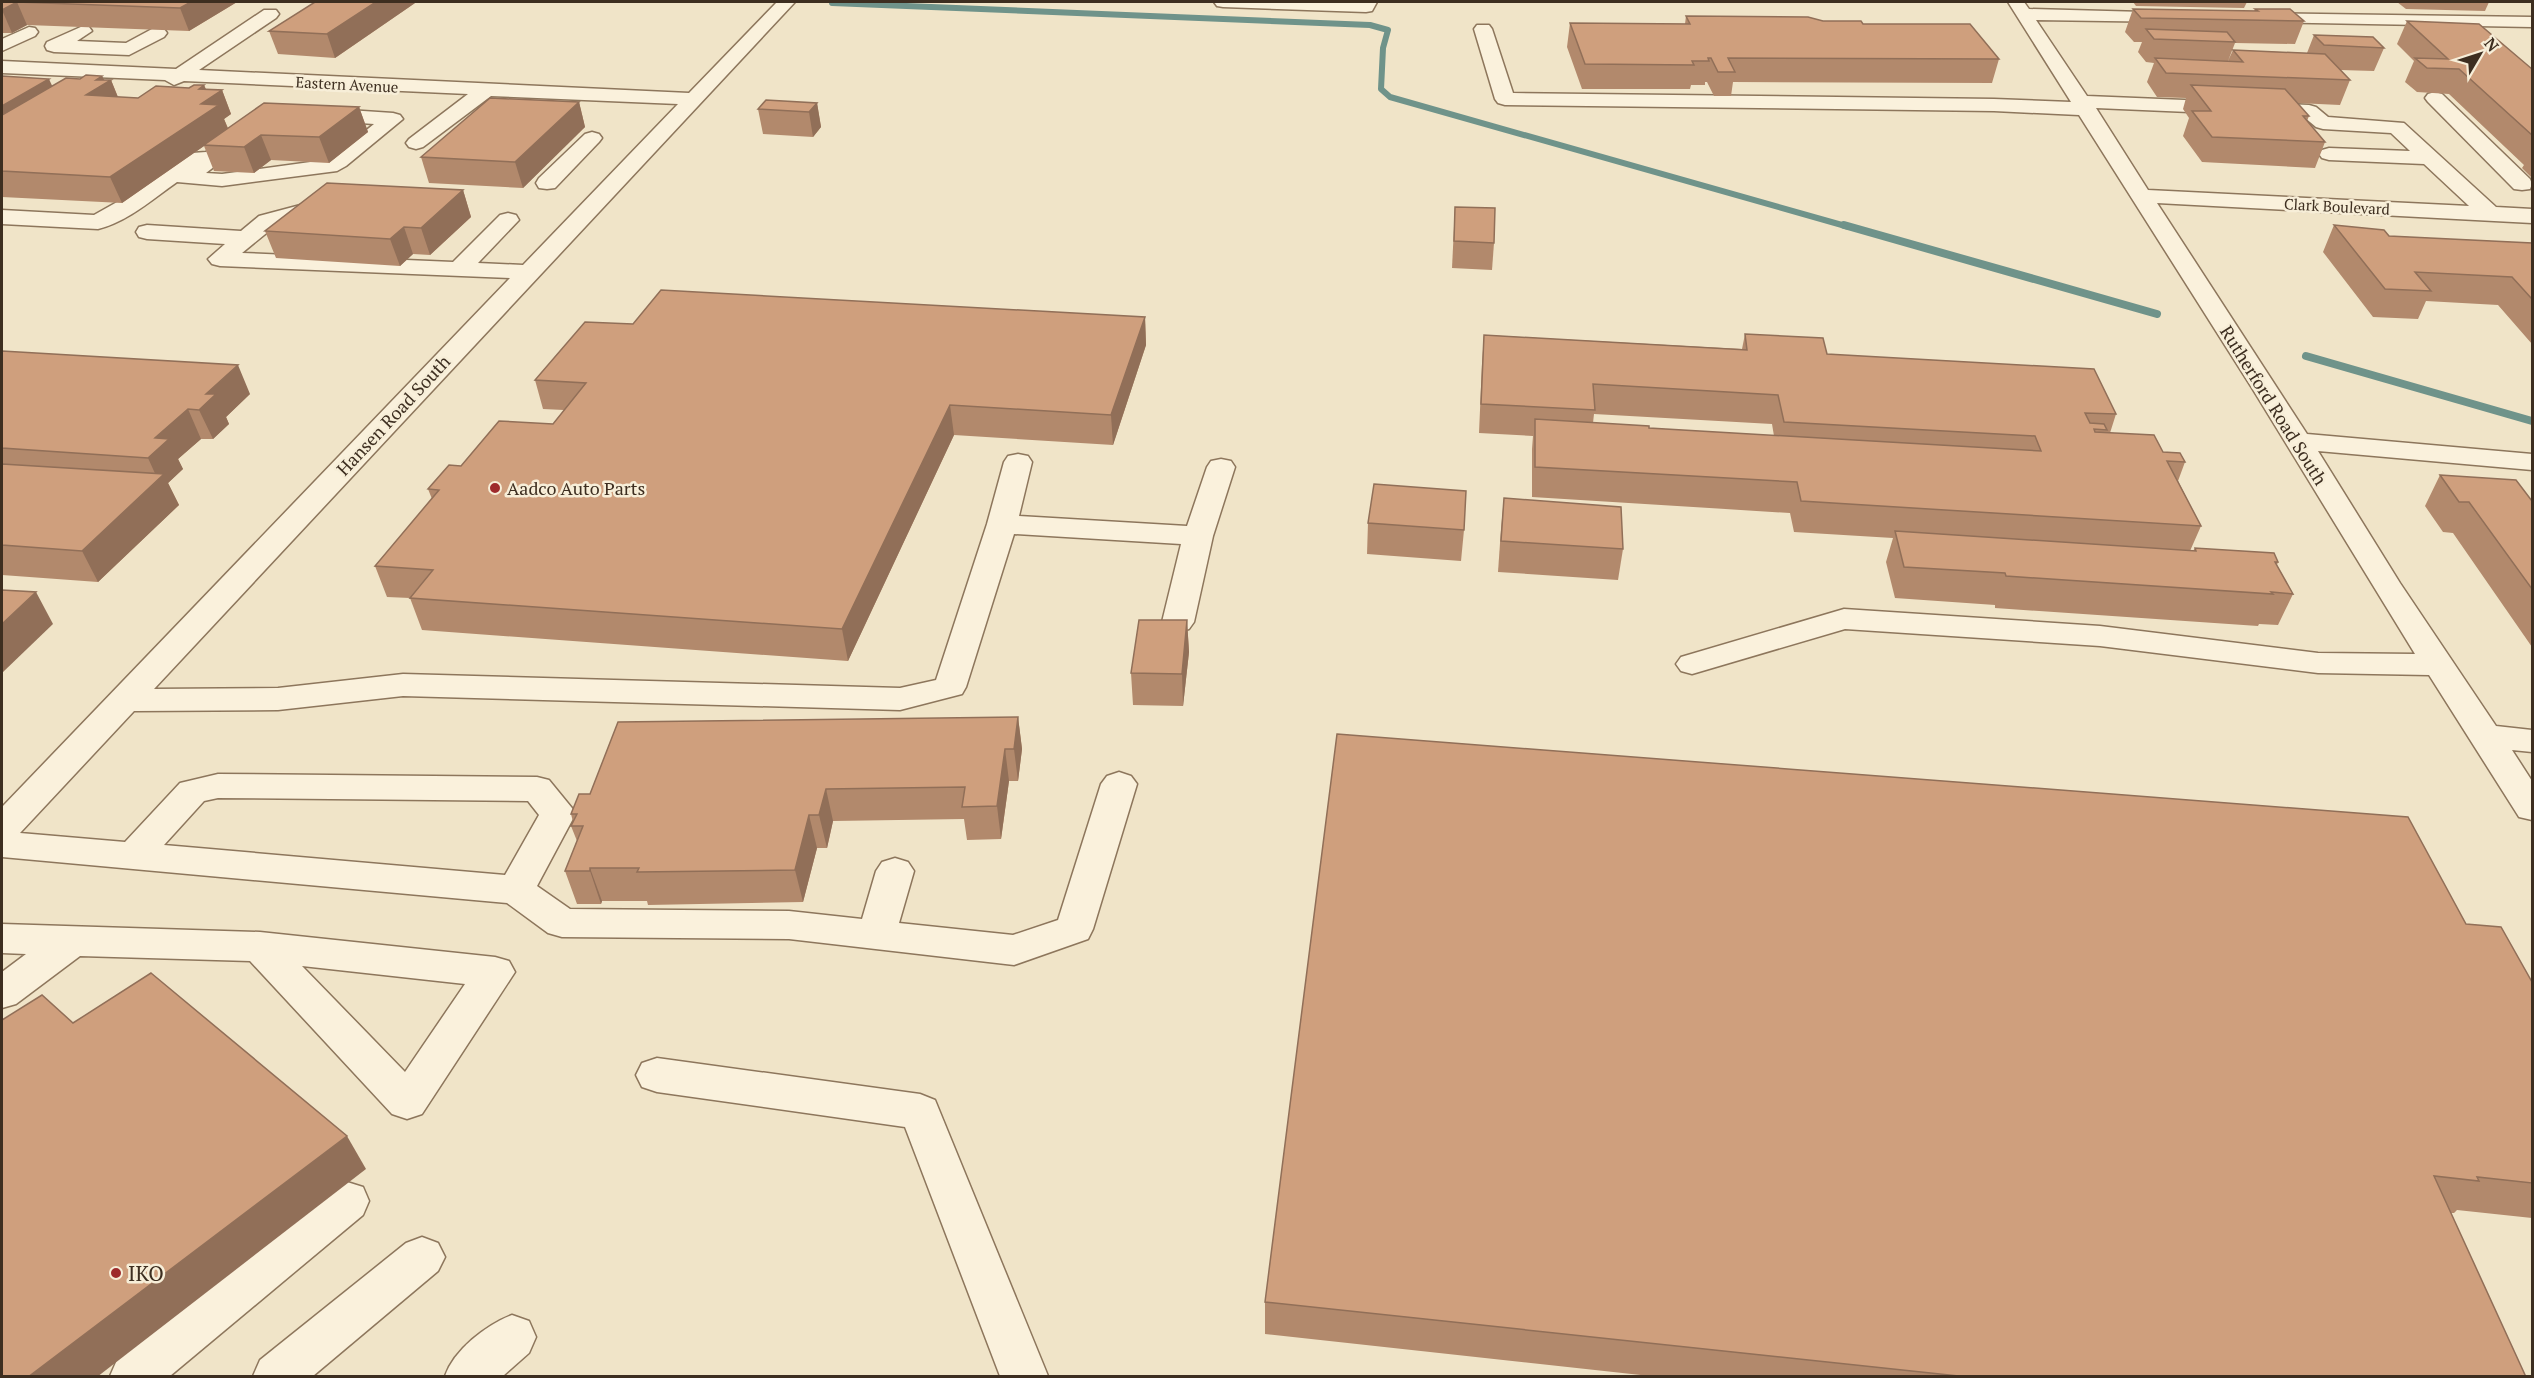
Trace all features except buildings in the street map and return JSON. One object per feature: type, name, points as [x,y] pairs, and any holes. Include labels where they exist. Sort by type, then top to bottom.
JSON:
[{"type":"street","name":"Hansen Road South","points":[[2,829],[528,272],[613,160],[693,99],[786,2]]},
{"type":"street","points":[[1222,2],[1366,7],[1368,2]]},
{"type":"street","points":[[2273,2],[2293,18]]},
{"type":"street","points":[[2330,2],[2354,20]]},
{"type":"street","points":[[2373,2],[2398,20]]},
{"type":"street","points":[[2515,2],[2532,14]]},
{"type":"street","points":[[2020,8],[2190,17]]},
{"type":"street","name":"Rutherford Road South","points":[[2020,8],[2297,441],[2385,583],[2532,808]]},
{"type":"street","points":[[152,94],[270,14]]},
{"type":"street","points":[[2236,17],[2532,22]]},
{"type":"street","points":[[1483,29],[1505,99],[2084,106],[2189,119]]},
{"type":"street","points":[[19,86],[49,69],[87,39],[119,31]]},
{"type":"street","points":[[2,46],[29,32]]},
{"type":"street","points":[[87,39],[129,49],[158,33]]},
{"type":"street","name":"Eastern Avenue","points":[[2,67],[693,99]]},
{"type":"street","points":[[2,217],[98,222],[134,202],[186,167],[300,81]]},
{"type":"street","points":[[340,115],[393,119],[339,162],[329,166],[222,180],[185,178],[274,111],[340,115],[381,86]]},
{"type":"street","points":[[416,143],[486,90]]},
{"type":"street","points":[[2435,98],[2529,188]]},
{"type":"street","points":[[2156,116],[2309,111],[2323,123]]},
{"type":"street","points":[[2283,122],[2397,127],[2489,213]]},
{"type":"street","points":[[547,183],[592,138]]},
{"type":"street","points":[[2329,154],[2430,158]]},
{"type":"street","points":[[574,157],[613,160]]},
{"type":"street","name":"Clark Boulevard","points":[[2141,196],[2532,216]]},
{"type":"street","points":[[345,200],[267,221],[220,259],[528,272]]},
{"type":"street","points":[[458,270],[508,220]]},
{"type":"street","points":[[147,232],[246,238]]},
{"type":"street","points":[[2297,441],[2532,462]]},
{"type":"street","points":[[123,700],[278,699],[403,685],[900,699],[950,687],[1002,524],[1018,462]]},
{"type":"street","points":[[1178,622],[1198,536],[1221,467]]},
{"type":"street","points":[[1002,524],[1198,536]]},
{"type":"street","points":[[1692,664],[1844,619],[2100,636],[2318,663],[2439,665]]},
{"type":"street","points":[[2486,736],[2532,741]]},
{"type":"street","points":[[2,844],[516,891],[562,923],[789,925],[1014,950],[1074,929],[1119,784]]},
{"type":"street","points":[[133,856],[192,792],[218,786],[537,789],[558,813],[516,891]]},
{"type":"street","points":[[876,935],[895,871]]},
{"type":"street","points":[[2,939],[260,947],[495,972],[407,1102],[260,947]]},
{"type":"street","points":[[2,993],[72,942]]},
{"type":"street","points":[[657,1075],[920,1112],[1024,1377]]},
{"type":"street","points":[[158,1369],[347,1201]]},
{"type":"street","points":[[277,1377],[422,1257]]},
{"type":"street","points":[[469,1377],[512,1336]]},
{"type":"waterway","points":[[832,3],[1370,25],[1388,30],[1383,48],[1381,89],[1390,97],[1849,227]]},
{"type":"waterway","points":[[1844,225],[2157,314]]},
{"type":"waterway","points":[[2306,356],[2532,421]]},
{"type":"place","name":"Aadco Auto Parts","points":[[495,488]]},
{"type":"place","name":"IKO","points":[[116,1273]]}]
